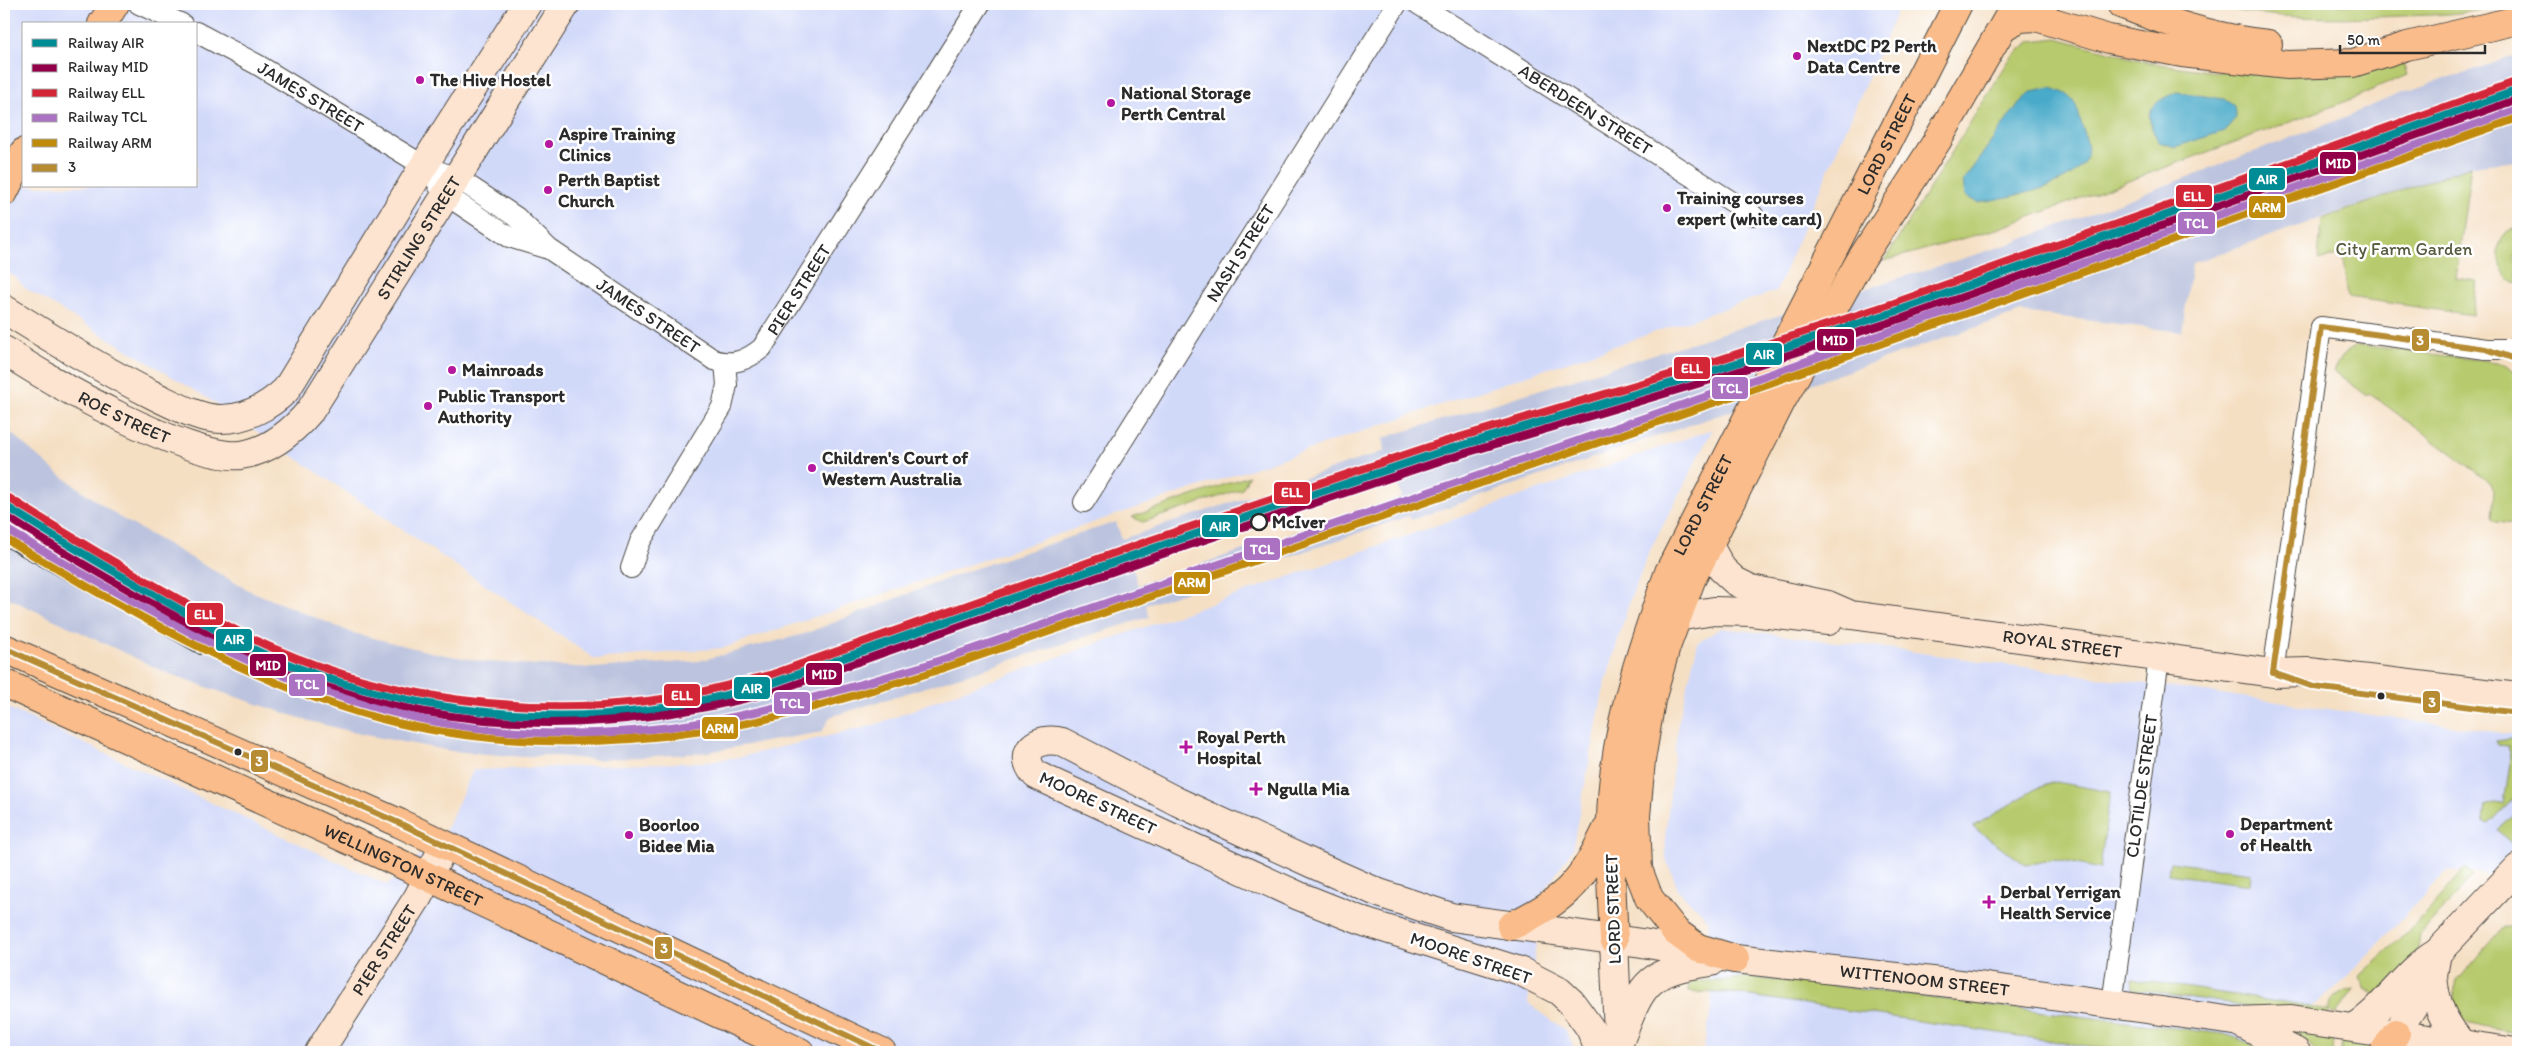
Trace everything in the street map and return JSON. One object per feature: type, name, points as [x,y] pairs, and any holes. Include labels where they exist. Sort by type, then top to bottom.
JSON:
[{"type":"main road","points":[[103,22],[115,4]]},
{"type":"main road","name":"STIRLING STREET","points":[[242,416],[269,404],[286,390],[424,166],[527,4]]},
{"type":"main road","name":"STIRLING STREET","points":[[253,452],[278,441],[301,422],[310,411],[566,4]]},
{"type":"main road","points":[[1936,47],[1942,4]]},
{"type":"main road","name":"LORD STREET","points":[[1612,1050],[1614,939],[1611,820],[1619,740],[1627,703],[1647,633],[1669,572],[1819,273],[1958,4]]},
{"type":"main road","points":[[2121,4],[2158,19],[2240,42],[2326,50],[2407,46]]},
{"type":"main road","points":[[2010,15],[2020,18],[2036,17],[2109,39],[2182,53],[2287,65],[2354,63],[2407,46],[2518,20]]},
{"type":"main road","name":"LORD STREET","points":[[1735,959],[1698,948],[1676,932],[1649,898],[1638,869],[1636,816],[1641,760],[1651,700],[1666,647],[1691,580],[1781,402],[1860,261],[1937,141],[2010,15]]},
{"type":"main road","points":[[4,192],[22,156]]},
{"type":"main road","points":[[341,302],[362,302],[369,297],[388,269],[405,261]]},
{"type":"main road","name":"ROE STREET","points":[[4,309],[111,375],[172,404],[208,418],[222,419],[242,416]]},
{"type":"main road","name":"ROE STREET","points":[[4,350],[92,402],[183,444],[206,452],[226,455],[253,452]]},
{"type":"main road","name":"ROYAL STREET","points":[[1709,546],[1722,569],[1735,581],[1751,589],[1828,605],[1851,615],[2273,673],[2310,672],[2518,697]]},
{"type":"main road","name":"ROYAL STREET","points":[[1677,617],[1714,611],[1751,612],[1825,621],[1851,615]]},
{"type":"main road","name":"WELLINGTON STREET","points":[[4,648],[444,846],[882,1052]]},
{"type":"main road","name":"ROYAL STREET","points":[[2273,673],[2314,687],[2518,713]]},
{"type":"main road","name":"WELLINGTON STREET","points":[[4,683],[429,877],[800,1052]]},
{"type":"main road","name":"MOORE STREET","points":[[1612,1050],[1590,1028],[1572,1002],[1559,991],[1536,979],[1520,971],[1367,923],[1299,896],[1036,775],[1028,763],[1029,753],[1037,742],[1044,739],[1062,742],[1178,802],[1379,893],[1451,917],[1614,939]]},
{"type":"main road","points":[[1511,926],[1543,911],[1564,896],[1580,879],[1592,860],[1611,820]]},
{"type":"main road","name":"PIER STREET","points":[[319,1052],[429,877],[444,846]]},
{"type":"main road","points":[[2390,1043],[2435,964],[2518,868]]},
{"type":"main road","name":"WITTENOOM STREET","points":[[1614,939],[1735,959],[1986,987],[2234,1021],[2291,1019],[2355,1028],[2390,1043],[2461,1043],[2516,1052]]},
{"type":"main road","points":[[1612,1050],[1638,997],[1652,979],[1665,971],[1680,967],[1735,959]]},
{"type":"main road","points":[[2355,1028],[2376,1012],[2424,961],[2435,964]]},
{"type":"main road","points":[[2435,964],[2438,1008],[2447,1026],[2461,1043]]},
{"type":"main road","name":"WITTENOOM STREET","points":[[2234,1021],[2296,1052]]},
{"type":"street","points":[[139,4],[178,22]]},
{"type":"street","name":"PIER STREET","points":[[725,363],[750,357],[762,348],[980,4]]},
{"type":"street","name":"NASH STREET","points":[[1084,502],[1397,4]]},
{"type":"street","name":"ABERDEEN STREET","points":[[1418,4],[1753,215]]},
{"type":"street","name":"JAMES STREET","points":[[198,33],[258,65],[424,166],[452,187],[516,218],[549,249],[714,360],[725,363]]},
{"type":"street","points":[[2273,673],[2321,327],[2486,349],[2518,349]]},
{"type":"street","points":[[2486,349],[2518,360]]},
{"type":"street","points":[[631,568],[640,542],[722,407],[727,385],[725,363]]},
{"type":"street","name":"CLOTILDE STREET","points":[[2112,1004],[2159,658]]},
{"type":"shaded area","points":[[4,4],[1900,4],[1776,291],[723,648],[595,659],[204,396],[25,288],[15,277],[4,271]]},
{"type":"shaded area","points":[[2518,55],[2518,161],[2471,166],[2192,263],[2182,332],[2021,312],[1411,520],[1409,516],[1146,605],[1149,617],[830,717],[822,732],[702,753],[597,760],[544,755],[523,757],[451,751],[365,735],[309,721],[209,688],[167,673],[4,596],[4,433],[11,433],[55,471],[119,517],[248,590],[353,633],[434,653],[486,662],[593,668],[699,661],[804,634],[967,571],[1116,522],[1122,539],[1385,451],[1383,438],[2013,243],[2333,122],[2399,94]],"holes":[[[1394,474],[1402,497],[1138,585],[1131,562]]]},
{"type":"shaded area","name":"Royal Perth Hospital","points":[[1713,429],[1648,554],[1629,602],[1603,692],[1572,850],[1543,893],[1528,1003],[1565,1030],[1576,1052],[4,1052],[4,706],[387,885],[444,834],[473,770],[704,762],[740,757],[875,725],[950,695]]},
{"type":"shaded area","points":[[1721,628],[1871,646],[2518,735],[2518,878],[2448,870],[2340,984],[2254,1052],[1703,1052],[1712,1004],[1708,919],[1679,891],[1666,859],[1665,837],[1678,724],[1698,642]]},
{"type":"green space","points":[[2204,4],[2510,4],[2469,12],[2327,18],[2277,16]]},
{"type":"green space","points":[[2057,38],[2147,62],[2207,71],[2282,75],[2341,73],[2403,63],[2407,75],[2347,101],[1997,229],[1884,261],[2011,57],[2031,41]]},
{"type":"green space","name":"City Farm Garden","points":[[2471,166],[2456,278],[2477,281],[2473,315],[2348,297],[2342,253],[2319,261],[2318,258],[2322,219]]},
{"type":"green space","points":[[2513,229],[2518,231],[2517,251],[2514,259],[2518,265],[2518,283],[2510,280],[2505,274],[2498,256],[2498,247],[2501,239],[2505,233]]},
{"type":"green space","points":[[2359,345],[2497,362],[2507,365],[2518,373],[2518,525],[2496,522],[2492,519],[2494,489],[2490,482],[2369,393],[2366,395],[2334,371],[2346,352]]},
{"type":"green space","points":[[1249,476],[1242,489],[1143,522],[1132,517]]},
{"type":"green space","points":[[2512,739],[2518,751],[2518,793],[2488,824],[2483,821],[2485,806],[2494,803],[2504,804],[2511,757],[2508,746],[2497,745],[2495,741]]},
{"type":"green space","points":[[2056,782],[2110,792],[2100,869],[2054,859],[2026,865],[1973,827],[2037,788]]},
{"type":"green space","points":[[2518,809],[2518,841],[2512,843],[2498,830]]},
{"type":"green space","points":[[2170,862],[2251,873],[2250,885],[2168,874]]},
{"type":"green space","points":[[2465,868],[2473,876],[2420,935],[2417,956],[2379,995],[2365,989],[2359,977],[2417,923]]},
{"type":"green space","points":[[2515,908],[2518,908],[2518,1032],[2459,1020],[2451,1003],[2457,981],[2504,927],[2513,927]]},
{"type":"green space","points":[[1746,977],[1835,986],[2224,1034],[2258,1046],[2226,1052],[2165,1047],[2159,1051],[2086,1046],[1731,993],[1689,992],[1689,981],[1720,981]]},
{"type":"green space","points":[[2132,979],[2329,1010],[2327,1018],[2133,989]]},
{"type":"green space","points":[[2354,990],[2336,1015],[2329,1010],[2332,999],[2345,991]]},
{"type":"green space","points":[[2291,1028],[2334,1038],[2333,1052],[2318,1052]]},
{"type":"green space","points":[[2342,1037],[2374,1042],[2368,1052],[2341,1052]]},
{"type":"water","points":[[2051,88],[2069,96],[2077,108],[2088,150],[2086,159],[2079,169],[2067,178],[2054,184],[2022,194],[1978,203],[1965,196],[1963,181],[2019,103],[2031,92]]},
{"type":"water","points":[[2178,92],[2224,99],[2234,106],[2236,118],[2224,131],[2175,147],[2159,142],[2151,124],[2151,111],[2154,105]]},
{"type":"railway","points":[[4,543],[200,652]]},
{"type":"rail line","name":"ELL","points":[[9,498],[118,564],[240,633],[319,666],[364,680],[410,691],[457,699],[505,704],[552,706],[600,705],[663,699],[770,675],[1151,540],[1443,442],[1706,364],[1894,303],[2515,82]]},
{"type":"rail line","name":"AIR","points":[[4,505],[114,572],[238,642],[318,675],[363,689],[457,708],[505,713],[553,716],[664,708],[773,683],[1154,548],[1446,450],[1709,372],[1897,311],[2518,90]]},
{"type":"rail line","name":"MID","points":[[4,515],[89,567],[234,649],[270,666],[333,689],[396,706],[458,717],[521,722],[583,722],[647,717],[711,706],[776,691],[1157,556],[1449,458],[1711,380],[1900,319],[2518,99]]},
{"type":"rail line","name":"TCL","points":[[4,528],[137,604],[229,652],[276,673],[372,707],[454,725],[538,733],[622,732],[706,722],[788,704],[923,666],[1722,391],[2518,109]]},
{"type":"rail line","name":"ARM","points":[[4,538],[100,594],[203,649],[309,696],[363,714],[416,727],[452,733],[524,740],[595,741],[667,736],[703,731],[760,721],[815,707],[926,674],[1725,399],[2518,118]]},
{"type":"transit line","name":"3","points":[[2321,327],[2486,349],[2518,360]]},
{"type":"transit line","name":"3","points":[[2273,673],[2321,327]]},
{"type":"transit line","name":"3","points":[[4,648],[399,823],[882,1052]]},
{"type":"transit line","name":"3","points":[[2273,673],[2314,687],[2518,713]]},
{"type":"place","name":"NextDC P2 Perth Data Centre","points":[[1797,56]]},
{"type":"place","name":"The Hive Hostel","points":[[420,80]]},
{"type":"place","name":"National Storage Perth Central","points":[[1111,103]]},
{"type":"place","name":"Aspire Training Clinics","points":[[549,144]]},
{"type":"place","name":"Perth Baptist Church","points":[[548,190]]},
{"type":"place","name":"Training courses expert (white card)","points":[[1667,208]]},
{"type":"place","name":"Mainroads","points":[[452,370]]},
{"type":"place","name":"Public Transport Authority","points":[[428,406]]},
{"type":"place","name":"Children's Court of Western Australia","points":[[812,468]]},
{"type":"place","name":"McIver","points":[[1259,522]]},
{"type":"place","name":"Royal Perth Hospital","points":[[1186,747]]},
{"type":"place","name":"Ngulla Mia","points":[[1256,789]]},
{"type":"place","name":"Department of Health","points":[[2230,834]]},
{"type":"place","name":"Boorloo Bidee Mia","points":[[629,835]]},
{"type":"place","name":"Derbal Yerrigan Health Service","points":[[1989,902]]}]
